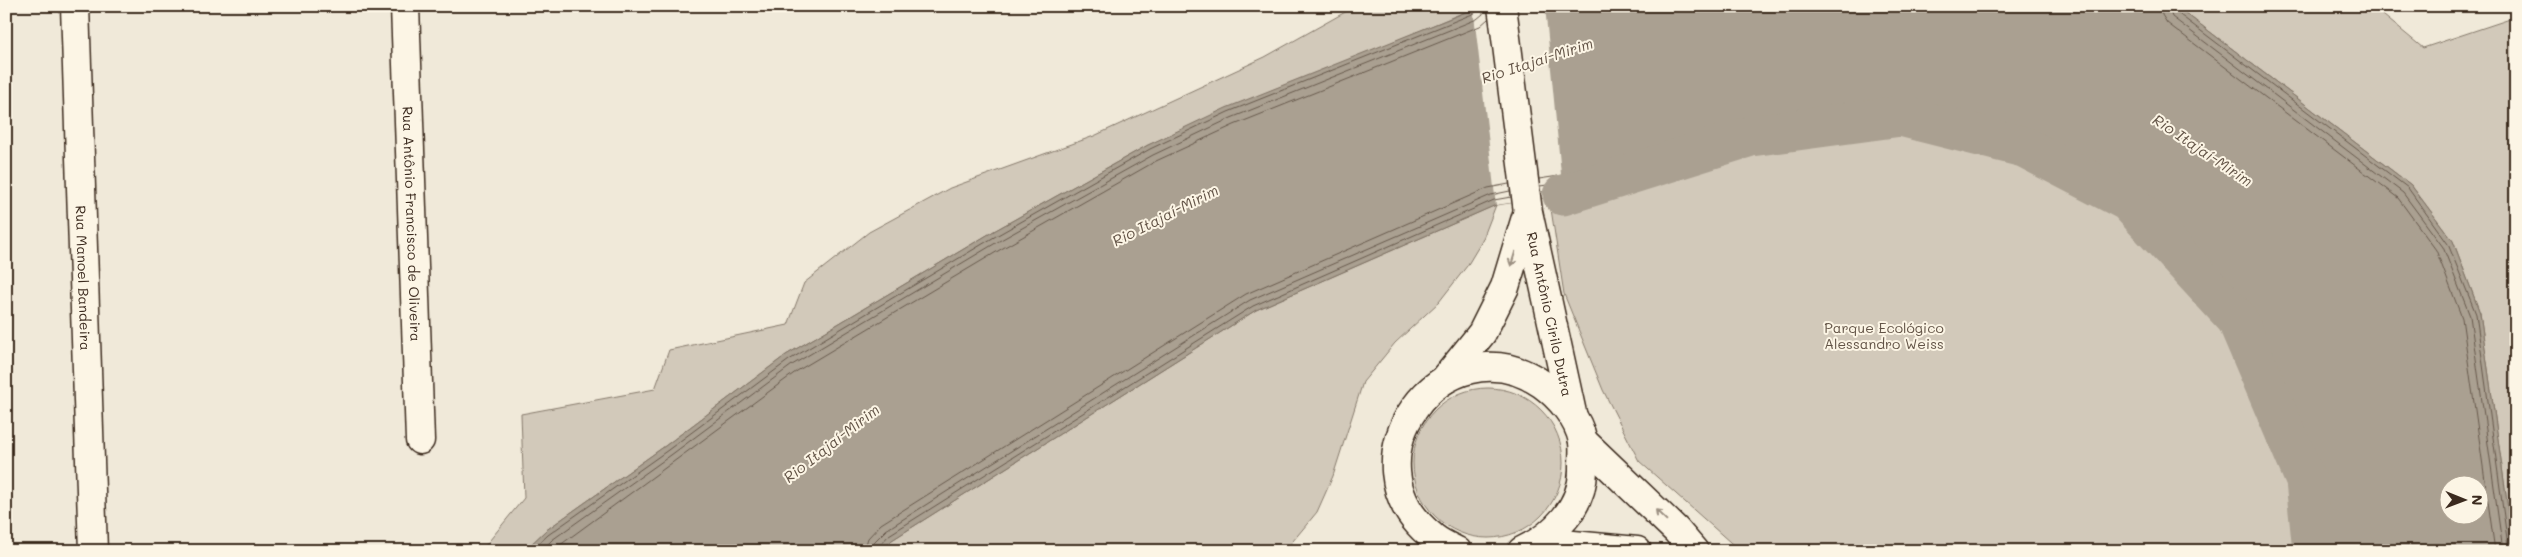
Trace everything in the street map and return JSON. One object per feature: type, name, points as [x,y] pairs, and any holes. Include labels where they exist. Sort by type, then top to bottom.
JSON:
[{"type":"main road","name":"Rua Manoel Bandeira","points":[[75,6],[93,551]]},
{"type":"main road","name":"Rua Antônio Francisco de Oliveira","points":[[405,6],[420,440]]},
{"type":"main road","name":"Rua Antônio Cirilo Dutra","points":[[1502,6],[1527,206],[1578,429],[1583,473],[1576,500],[1562,524],[1531,546]]},
{"type":"main road","name":"Rua Antônio Cirilo Dutra","points":[[1445,379],[1482,333],[1505,287],[1527,206]]},
{"type":"main road","points":[[1457,551],[1434,539],[1414,518],[1399,490],[1396,458],[1402,426],[1420,399],[1445,379],[1472,369],[1502,368],[1530,376],[1554,393],[1578,429],[1694,551]]},
{"type":"main road","points":[[1531,546],[1638,551]]},
{"type":"green space","points":[[1356,6],[1473,6],[1474,8],[1148,145],[994,231],[786,355],[665,446],[545,531],[524,551],[481,551],[524,498],[521,414],[655,389],[669,350],[788,325],[804,283],[869,232],[950,188],[1094,136],[1265,57]]},
{"type":"green space","points":[[2176,6],[2372,6],[2423,48],[2516,17],[2516,551],[2514,551],[2480,313],[2453,241],[2411,185]]},
{"type":"green space","name":"Parque Ecológico Alessandro Weiss","points":[[1901,116],[2024,147],[2128,201],[2237,319],[2306,481],[2313,551],[1740,551],[1639,461],[1603,390],[1564,294],[1549,196],[1563,195],[1751,136]]},
{"type":"green space","points":[[1496,205],[1482,241],[1467,266],[1439,302],[1395,343],[1363,382],[1333,476],[1317,512],[1288,547],[1287,551],[881,551],[892,540],[1256,310]]},
{"type":"green space","points":[[1488,388],[1503,389],[1517,394],[1530,400],[1541,410],[1551,421],[1557,434],[1562,448],[1562,478],[1557,492],[1551,505],[1541,516],[1530,526],[1517,532],[1503,537],[1488,538],[1473,537],[1459,532],[1446,526],[1435,516],[1425,505],[1419,492],[1414,478],[1413,463],[1414,448],[1419,434],[1425,421],[1435,410],[1446,400],[1459,394],[1473,389]]},
{"type":"water","name":"Rio Itajaí-Mirim","points":[[1481,6],[2176,6],[2411,185],[2453,241],[2480,313],[2514,551],[2313,551],[2306,481],[2237,319],[2128,201],[2024,147],[1901,116],[1751,136],[1563,195],[1496,205],[1256,310],[892,540],[881,551],[524,551],[545,531],[665,446],[786,355],[994,231],[1148,145],[1226,108]]},
{"type":"pier","points":[[1473,6],[1545,6],[1563,195],[1496,205]]},
{"type":"waterway","points":[[1563,195],[1751,136],[1901,116],[2024,147],[2128,201],[2237,319],[2306,481],[2313,551]]}]
